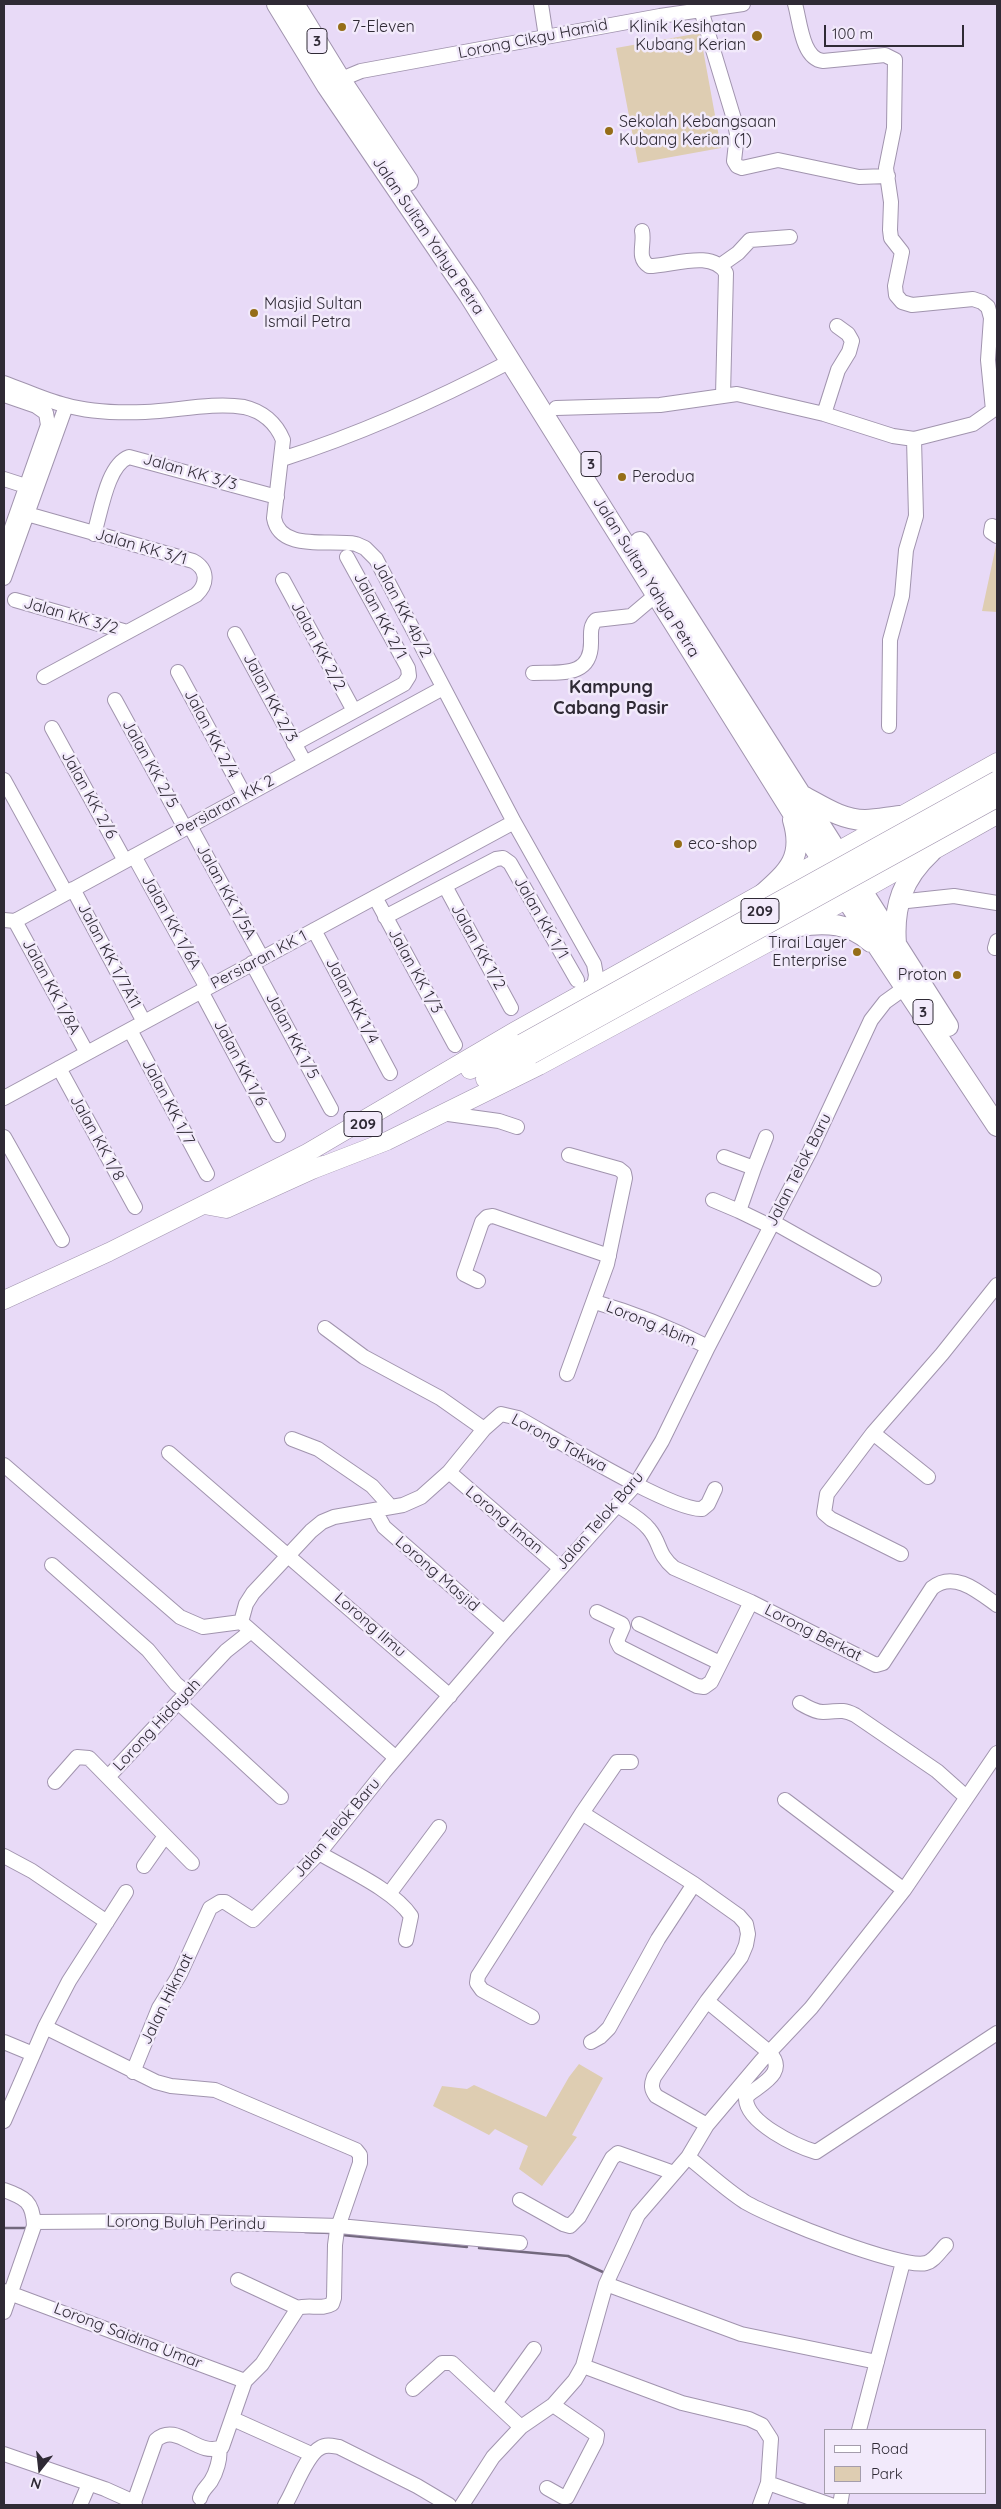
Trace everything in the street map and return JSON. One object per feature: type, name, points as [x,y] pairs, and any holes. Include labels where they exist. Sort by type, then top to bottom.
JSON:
[{"type":"highway","name":"Jalan Sultan Yahya Petra","points":[[277,4],[482,292],[556,408],[854,896],[997,1103]]},
{"type":"highway","name":"Jalan Sultan Yahya Petra","points":[[294,4],[334,83],[657,594],[795,801]]},
{"type":"highway","points":[[763,894],[791,868],[795,856],[797,832],[795,801],[849,818],[892,821]]},
{"type":"highway","points":[[799,926],[821,923],[854,929],[889,949],[898,902],[912,873],[931,852]]},
{"type":"highway","name":"Jalan Sultan Yahya Petra","points":[[889,949],[906,987],[997,1126]]},
{"type":"main road","points":[[307,1163],[506,1036],[787,881],[997,762]]},
{"type":"main road","name":"209","points":[[526,1049],[997,780]]},
{"type":"main road","name":"209","points":[[4,1300],[204,1205],[307,1163],[526,1049],[997,798]]},
{"type":"main road","points":[[307,1163],[387,1141],[539,1066],[854,896],[997,815]]},
{"type":"main road","points":[[892,821],[881,841],[883,860],[888,866],[903,868]]},
{"type":"main road","points":[[787,881],[810,889],[817,896],[820,914]]},
{"type":"street","points":[[541,4],[546,37]]},
{"type":"street","name":"Lorong Cikgu Hamid","points":[[334,83],[361,71],[546,37],[743,4]]},
{"type":"street","points":[[556,408],[660,406],[708,400],[723,395],[751,396],[780,405],[824,414],[893,436],[914,440],[973,424],[995,409],[988,360],[991,318],[988,307],[982,302],[973,299],[956,303],[912,305],[902,302],[896,295],[895,286],[902,252],[891,238],[891,202],[886,163],[894,124],[895,60],[885,55],[823,61],[814,59],[808,52],[795,4]]},
{"type":"street","points":[[701,10],[734,119],[737,134],[734,161],[737,166],[742,168],[780,160],[822,171],[859,177],[888,176]]},
{"type":"street","points":[[642,231],[644,243],[641,257],[643,262],[649,266],[710,260],[721,265],[726,273],[723,395]]},
{"type":"street","points":[[721,265],[738,253],[750,240],[790,237]]},
{"type":"street","points":[[824,414],[838,370],[849,352],[852,341],[848,334],[837,326]]},
{"type":"street","points":[[282,459],[335,442],[473,381],[511,361]]},
{"type":"street","name":"Jalan KK 4b/2","points":[[4,383],[63,405],[144,412],[244,407],[260,412],[279,429],[283,440],[274,518],[276,527],[281,534],[298,541],[348,543],[365,548],[376,559],[514,822],[594,964],[596,975],[594,987]]},
{"type":"street","points":[[4,395],[36,406],[46,413],[48,425],[31,488],[27,514],[12,528],[4,578]]},
{"type":"street","points":[[46,413],[63,405]]},
{"type":"street","points":[[4,550],[31,488],[63,405]]},
{"type":"street","points":[[889,726],[890,640],[902,596],[906,550],[916,516],[914,440]]},
{"type":"street","name":"Jalan KK 3/3","points":[[94,534],[112,472],[122,459],[129,457],[277,497]]},
{"type":"street","points":[[4,479],[31,488]]},
{"type":"street","name":"Jalan KK 3/1","points":[[27,514],[193,561],[204,569],[205,583],[196,595],[44,677]]},
{"type":"street","name":"Jalan KK 2/1","points":[[347,557],[408,668],[409,676],[404,684],[357,710]]},
{"type":"street","name":"Jalan KK 2/2","points":[[282,580],[357,710],[371,727]]},
{"type":"street","points":[[370,597],[391,586]]},
{"type":"street","points":[[533,673],[572,671],[584,666],[590,656],[591,628],[596,620],[631,616],[657,594]]},
{"type":"street","name":"Jalan KK 3/2","points":[[15,600],[126,632]]},
{"type":"street","name":"Jalan KK 2/3","points":[[234,634],[305,763]]},
{"type":"street","name":"Jalan KK 2/4","points":[[178,672],[245,796]]},
{"type":"street","name":"Persiaran KK 2","points":[[8,921],[69,891],[443,688]]},
{"type":"street","name":"Jalan KK 2/5","points":[[115,700],[187,827]]},
{"type":"street","points":[[294,744],[357,710]]},
{"type":"street","name":"Jalan KK 2/6","points":[[52,728],[130,858]]},
{"type":"street","name":"Jalan KK 1/7A11","points":[[4,780],[144,1022]]},
{"type":"street","name":"Persiaran KK 1","points":[[4,1098],[514,822]]},
{"type":"street","name":"Jalan KK 1/5A","points":[[187,827],[257,961]]},
{"type":"street","name":"Jalan KK 1/6A","points":[[130,858],[204,989]]},
{"type":"street","name":"Jalan KK 1/1","points":[[445,886],[496,859],[504,858],[510,862],[577,980]]},
{"type":"street","points":[[385,917],[445,886]]},
{"type":"street","name":"Jalan KK 1/2","points":[[445,886],[511,1008]]},
{"type":"street","points":[[898,902],[954,896],[997,903]]},
{"type":"street","name":"Jalan KK 1/3","points":[[374,897],[455,1045]]},
{"type":"street","name":"Jalan KK 1/8A","points":[[8,921],[87,1053]]},
{"type":"street","name":"Jalan KK 1/4","points":[[314,930],[390,1072]]},
{"type":"street","name":"Jalan KK 1/5","points":[[257,961],[331,1109]]},
{"type":"street","points":[[594,964],[606,971],[619,974]]},
{"type":"street","name":"Jalan Telok Baru","points":[[252,1920],[319,1853],[396,1758],[504,1632],[636,1484],[662,1442],[708,1347],[810,1151],[871,1020],[886,1002],[906,987]]},
{"type":"street","name":"Jalan KK 1/6","points":[[204,989],[278,1135]]},
{"type":"street","name":"Jalan KK 1/7","points":[[130,1030],[207,1174]]},
{"type":"street","name":"Jalan KK 1/8","points":[[59,1068],[135,1207]]},
{"type":"street","points":[[441,1114],[499,1121],[517,1126]]},
{"type":"street","points":[[4,1137],[62,1240]]},
{"type":"street","points":[[739,1211],[766,1137]]},
{"type":"street","points":[[567,1374],[595,1302],[609,1256],[625,1178],[624,1173],[619,1169],[569,1155]]},
{"type":"street","points":[[724,1157],[754,1168]]},
{"type":"street","points":[[713,1200],[772,1224],[874,1279]]},
{"type":"street","points":[[478,1281],[464,1274],[482,1222],[487,1217],[494,1216],[609,1256]]},
{"type":"street","points":[[901,1554],[831,1519],[824,1513],[827,1494],[873,1433],[942,1354],[997,1285]]},
{"type":"street","name":"Lorong Abim","points":[[595,1302],[649,1320],[708,1347]]},
{"type":"street","points":[[325,1328],[364,1357],[440,1398],[484,1429]]},
{"type":"street","name":"Lorong Takwa","points":[[245,1627],[246,1604],[253,1593],[322,1522],[334,1517],[412,1503],[449,1472],[484,1429],[501,1414],[509,1414],[636,1484],[694,1509],[702,1509],[708,1504],[715,1489]]},
{"type":"street","points":[[873,1433],[928,1477]]},
{"type":"street","points":[[292,1439],[318,1449],[372,1486],[391,1508]]},
{"type":"street","name":"Lorong Ilmu","points":[[169,1453],[450,1696]]},
{"type":"street","points":[[4,1464],[180,1617],[192,1624],[203,1627],[245,1627],[396,1758]]},
{"type":"street","name":"Lorong Iman","points":[[449,1472],[560,1568]]},
{"type":"street","name":"Lorong Berkat","points":[[617,1505],[649,1528],[658,1551],[665,1561],[674,1568],[751,1602],[880,1665],[912,1622],[932,1588],[939,1582],[949,1581],[971,1586],[997,1604]]},
{"type":"street","name":"Lorong Masjid","points":[[375,1511],[384,1527],[504,1632]]},
{"type":"street","points":[[52,1565],[148,1650],[176,1684],[182,1698],[281,1797]]},
{"type":"street","points":[[597,1612],[622,1624],[623,1627],[617,1641],[620,1647],[697,1686],[708,1685],[751,1602]]},
{"type":"street","points":[[639,1624],[720,1663]]},
{"type":"street","name":"Lorong Hidayah","points":[[192,1863],[108,1777],[234,1643],[245,1627]]},
{"type":"street","points":[[800,1703],[811,1710],[823,1712],[843,1710],[855,1715],[937,1770],[966,1796]]},
{"type":"street","points":[[462,2505],[493,2457],[521,2427],[553,2405],[575,2380],[583,2366],[606,2284],[638,2215],[688,2157],[707,2126],[769,2052],[811,2008],[904,1890],[997,1753]]},
{"type":"street","points":[[55,1782],[77,1757],[90,1758],[108,1777]]},
{"type":"street","points":[[532,2017],[482,1990],[477,1983],[478,1976],[582,1813],[617,1762],[631,1762]]},
{"type":"street","points":[[785,1800],[904,1890]]},
{"type":"street","points":[[582,1813],[694,1884],[739,1916],[746,1924],[748,1934],[741,1957],[654,2076],[652,2083],[652,2091],[656,2096],[707,2126]]},
{"type":"street","points":[[389,1894],[439,1827]]},
{"type":"street","points":[[144,1866],[165,1836]]},
{"type":"street","points":[[319,1853],[389,1894],[411,1916],[406,1940]]},
{"type":"street","points":[[4,1856],[32,1871],[107,1922]]},
{"type":"street","points":[[591,2042],[600,2038],[609,2028],[658,1939],[694,1884]]},
{"type":"street","points":[[4,2121],[45,2027],[69,1981],[126,1892]]},
{"type":"street","name":"Jalan Hikmat","points":[[133,2072],[159,2008],[180,1974],[210,1908],[220,1902],[225,1902],[252,1920]]},
{"type":"street","points":[[707,2001],[769,2052],[777,2062],[776,2071],[748,2095],[746,2103],[772,2133],[816,2152],[997,2033]]},
{"type":"street","points":[[45,2027],[133,2072],[171,2086],[215,2090],[356,2150],[360,2155],[360,2162],[339,2226],[335,2245],[334,2298],[332,2304],[298,2308],[262,2364],[245,2380],[227,2439],[219,2449],[220,2456],[212,2480],[201,2492],[200,2498]]},
{"type":"street","points":[[4,2042],[33,2054]]},
{"type":"street","points":[[520,2200],[570,2226],[579,2217],[612,2158],[618,2153],[674,2173]]},
{"type":"street","points":[[688,2157],[747,2202],[827,2238],[903,2262],[926,2264],[946,2245]]},
{"type":"street","points":[[4,2190],[20,2196],[30,2203],[34,2211],[34,2222],[7,2292],[4,2312]]},
{"type":"street","name":"Lorong Buluh Perindu","points":[[34,2222],[157,2221],[339,2226],[520,2243]]},
{"type":"street","points":[[859,2429],[903,2262]]},
{"type":"street","points":[[238,2280],[298,2308]]},
{"type":"street","points":[[606,2284],[741,2334],[877,2362]]},
{"type":"street","name":"Lorong Saidina Umar","points":[[7,2292],[245,2380]]},
{"type":"street","points":[[496,2402],[534,2349]]},
{"type":"street","points":[[413,2390],[442,2363],[448,2362],[456,2366],[521,2427]]},
{"type":"street","points":[[583,2366],[682,2403],[749,2419],[762,2425],[771,2439],[768,2483],[760,2505]]},
{"type":"street","points":[[547,2488],[563,2497],[568,2497],[596,2441],[597,2435],[553,2405]]},
{"type":"street","points":[[233,2419],[312,2454]]},
{"type":"street","points":[[4,2454],[89,2484],[134,2503],[156,2440],[162,2435],[170,2433],[206,2449],[219,2449]]},
{"type":"street","points":[[285,2505],[312,2454],[320,2448],[329,2445],[339,2447],[417,2486],[449,2505]]},
{"type":"street","points":[[768,2483],[831,2505]]},
{"type":"street","points":[[80,2505],[89,2484]]},
{"type":"green space","points":[[700,33],[721,148],[638,163],[616,48]]},
{"type":"green space","points":[[997,541],[997,612],[982,611]]},
{"type":"green space","points":[[579,2064],[603,2078],[572,2135],[577,2137],[542,2186],[519,2169],[528,2146],[495,2129],[489,2135],[433,2106],[442,2086],[467,2089],[474,2085],[546,2117],[569,2077]]},
{"type":"waterway","points":[[4,2228],[26,2228]]},
{"type":"waterway","points":[[305,2232],[331,2233]]},
{"type":"waterway","points":[[342,2235],[467,2247]]},
{"type":"waterway","points":[[479,2248],[568,2256],[605,2273]]},
{"type":"place","name":"7-Eleven","points":[[342,27]]},
{"type":"place","name":"Klinik Kesihatan Kubang Kerian","points":[[757,36]]},
{"type":"place","name":"Sekolah Kebangsaan Kubang Kerian (1)","points":[[609,131]]},
{"type":"place","name":"Masjid Sultan Ismail Petra","points":[[254,313]]},
{"type":"place","name":"Perodua","points":[[622,477]]},
{"type":"place","name":"eco-shop","points":[[678,844]]},
{"type":"place","name":"Tirai Layer Enterprise","points":[[857,952]]},
{"type":"place","name":"Proton","points":[[957,975]]},
{"type":"district","name":"Kampung Cabang Pasir","points":[[611,698]]}]
